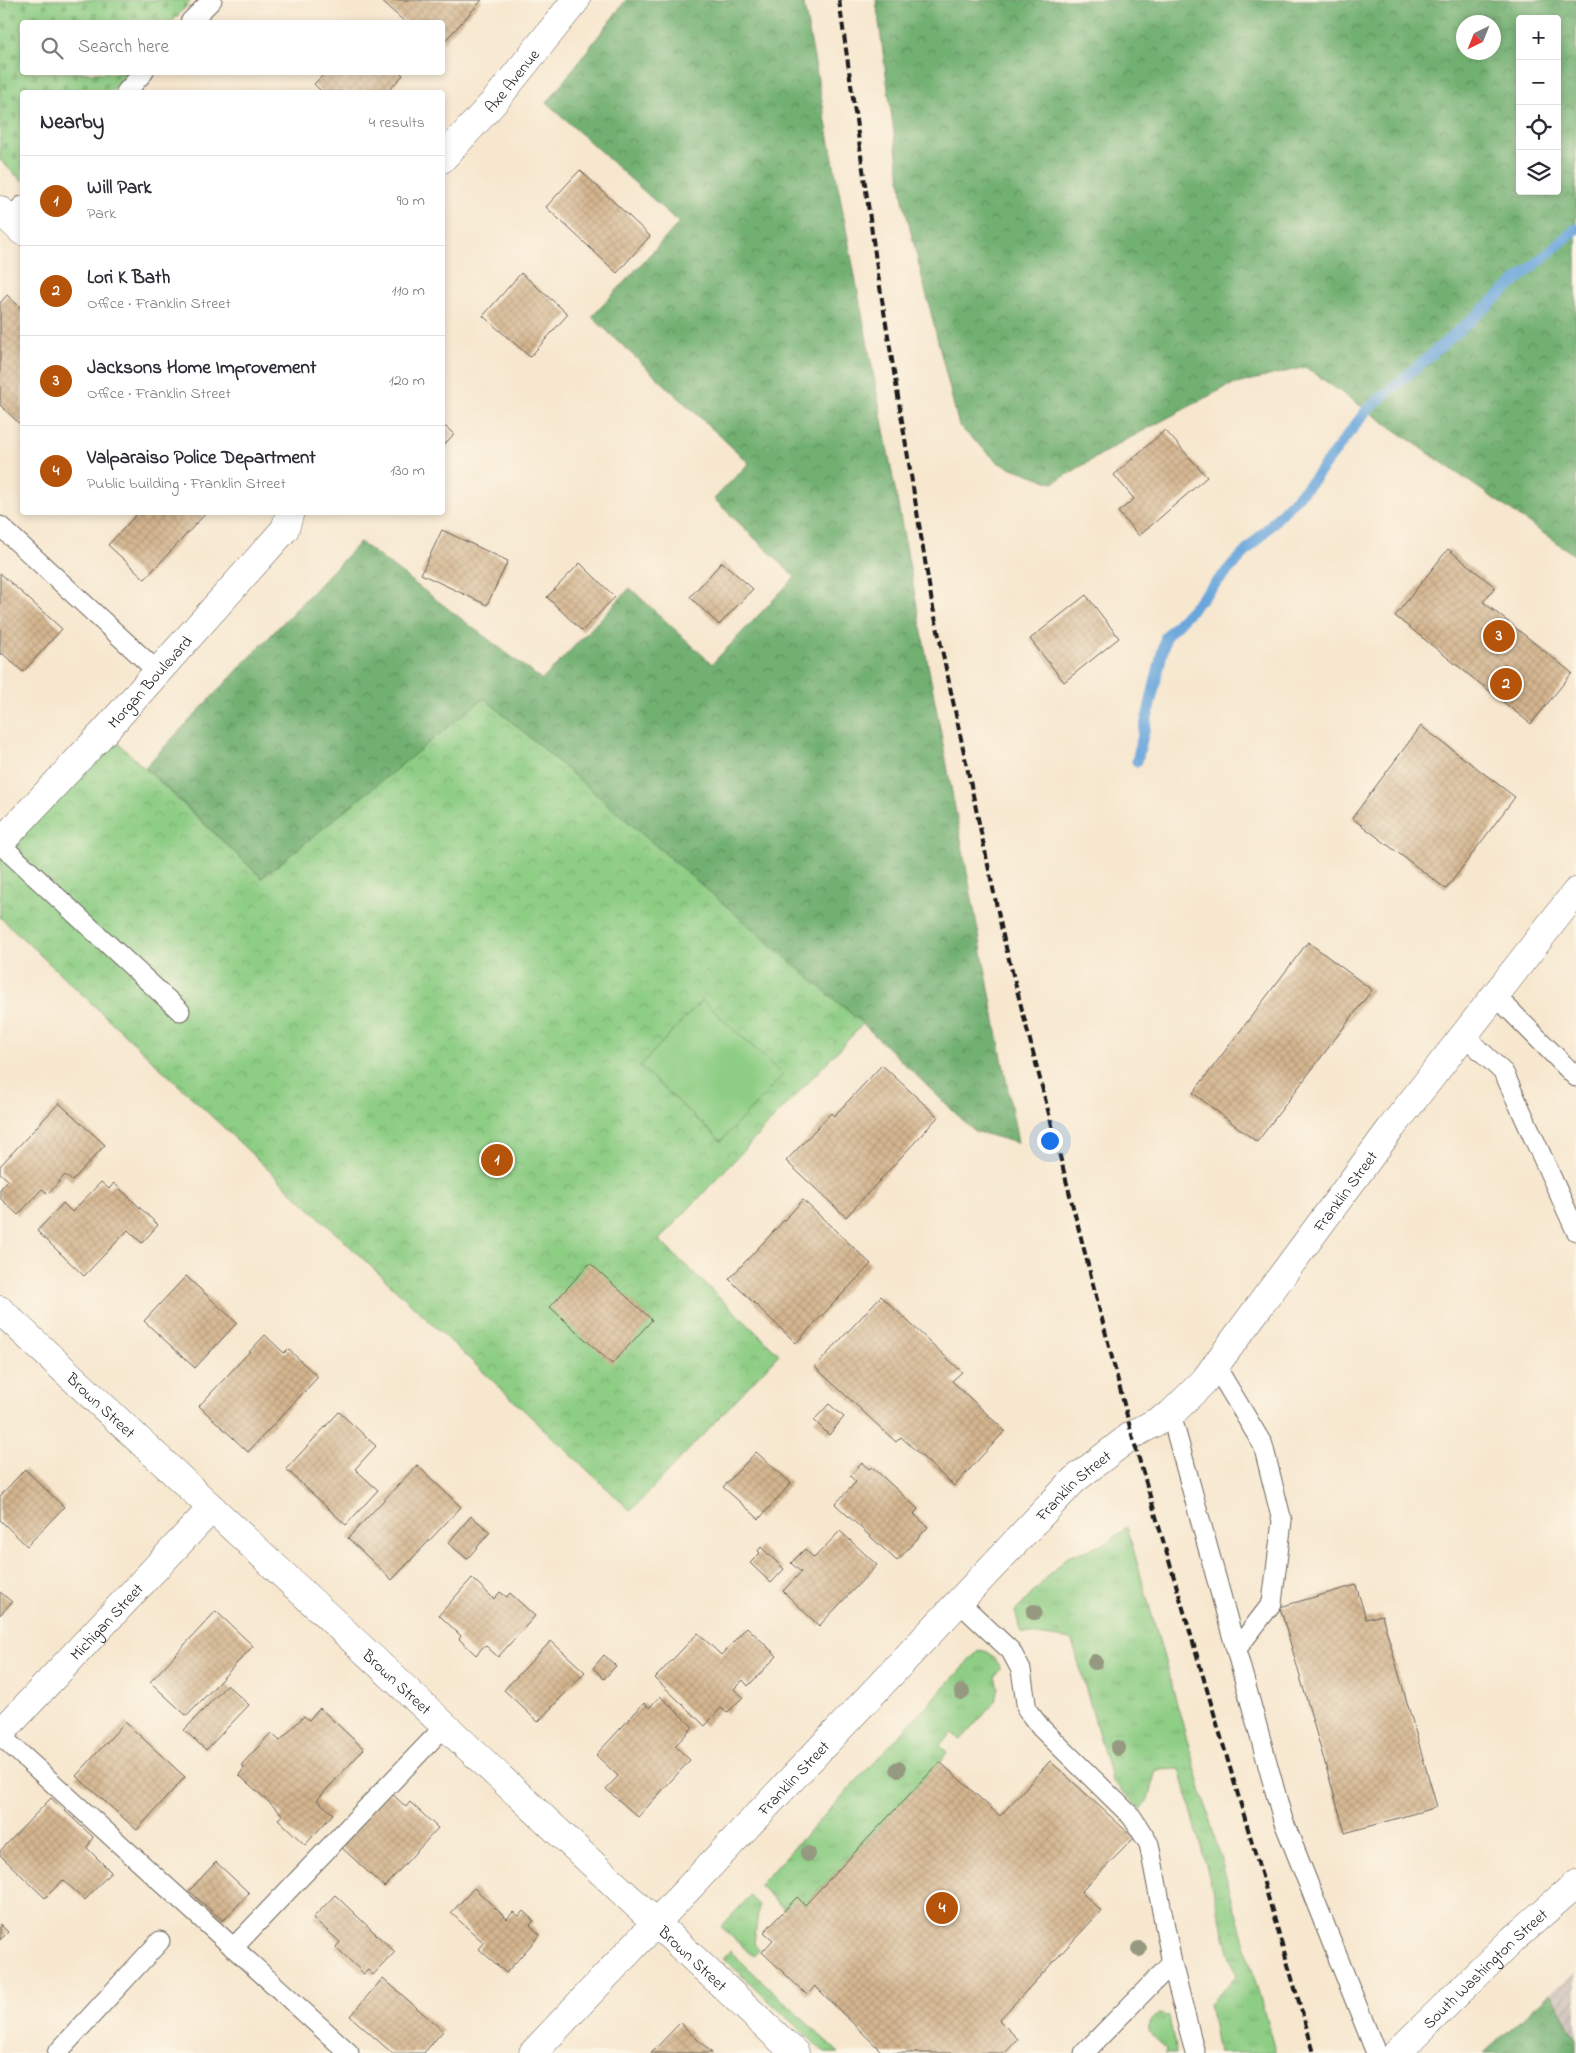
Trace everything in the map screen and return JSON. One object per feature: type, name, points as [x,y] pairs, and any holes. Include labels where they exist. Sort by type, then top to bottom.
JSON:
[{"type":"street","name":"Axe Avenue","points":[[445,155],[494,102],[576,0]]},
{"type":"street","name":"Morgan Boulevard","points":[[0,844],[106,731],[285,529],[289,515]]},
{"type":"street","name":"Franklin Street","points":[[533,2053],[1074,1480],[1132,1436],[1171,1414],[1204,1380],[1392,1127],[1576,892]]},
{"type":"street","name":"Brown Street","points":[[0,1310],[795,2053]]},
{"type":"street","name":"Michigan Street","points":[[0,1735],[212,1508]]},
{"type":"street","name":"South Washington Street","points":[[1397,2053],[1513,1939],[1576,1884]]},
{"type":"lane","points":[[192,20],[212,0]]},
{"type":"lane","points":[[128,90],[141,75]]},
{"type":"lane","points":[[0,526],[158,672]]},
{"type":"lane","points":[[0,844],[180,1011]]},
{"type":"lane","points":[[1496,995],[1576,1077]]},
{"type":"lane","points":[[1464,1036],[1504,1073],[1576,1231]]},
{"type":"lane","points":[[1215,1365],[1263,1445],[1282,1521],[1272,1603],[1236,1650]]},
{"type":"lane","points":[[1171,1414],[1283,1820],[1376,2053]]},
{"type":"lane","points":[[959,1602],[1010,1651],[1021,1670],[1027,1710],[1041,1728],[1132,1817],[1148,1844],[1172,1962],[1195,2053]]},
{"type":"lane","points":[[233,1948],[445,1726]]},
{"type":"lane","points":[[0,1735],[349,2053]]},
{"type":"lane","points":[[57,2053],[160,1941]]},
{"type":"lane","points":[[1084,2053],[1172,1962]]},
{"type":"shaded area","points":[[1576,1974],[1576,2039],[1550,1993]]},
{"type":"green space","points":[[0,0],[192,0],[174,20],[20,20],[20,75],[126,75],[112,90],[20,90],[20,179],[0,160]]},
{"type":"green space","points":[[626,0],[803,0],[1018,1143],[974,1131],[863,1024],[484,698],[262,878],[145,767],[360,542],[542,680],[630,588],[712,664],[795,577],[714,499],[749,463],[592,317],[679,223],[547,103]]},
{"type":"green space","points":[[876,0],[1576,0],[1576,556],[1305,367],[1228,386],[1122,442],[1053,483],[999,463],[959,426],[903,200]]},
{"type":"green space","points":[[484,698],[863,1024],[659,1240],[779,1354],[631,1511],[0,917],[0,843],[105,731],[262,878]]},
{"type":"green space","points":[[702,1000],[783,1075],[721,1141],[640,1066]]},
{"type":"green space","points":[[1127,1527],[1275,2053],[1218,2053],[1209,2003],[1236,1977],[1180,1769],[1156,1770],[1147,1802],[1141,1810],[1112,1781],[1072,1640],[1022,1633],[1015,1612],[1065,1558],[1109,1542]]},
{"type":"green space","points":[[979,1650],[988,1652],[999,1664],[1000,1669],[995,1676],[998,1687],[995,1702],[961,1740],[952,1733],[940,1745],[947,1752],[940,1762],[805,1905],[785,1910],[759,1885]]},
{"type":"green space","points":[[750,1896],[759,1905],[754,1943],[760,1950],[753,1956],[721,1927]]},
{"type":"green space","points":[[730,1951],[839,2053],[825,2053],[723,1958]]},
{"type":"green space","points":[[1550,1993],[1576,2039],[1576,2053],[1484,2053]]},
{"type":"green space","points":[[1159,2014],[1169,2016],[1176,2053],[1164,2053],[1167,2049],[1150,2032],[1149,2023]]},
{"type":"building","points":[[380,0],[482,0],[445,41],[445,20],[403,20]]},
{"type":"building","points":[[323,75],[403,75],[389,90],[320,90],[314,84]]},
{"type":"building","points":[[580,170],[650,236],[617,273],[546,207]]},
{"type":"building","points":[[521,273],[568,314],[530,357],[483,316]]},
{"type":"building","points":[[7,295],[20,307],[20,424],[0,405],[0,303]]},
{"type":"building","points":[[445,426],[454,434],[445,444]]},
{"type":"building","points":[[1165,430],[1207,477],[1139,536],[1118,512],[1134,499],[1114,475]]},
{"type":"building","points":[[136,515],[204,515],[145,579],[108,545]]},
{"type":"building","points":[[442,530],[508,561],[487,605],[421,574]]},
{"type":"building","points":[[1448,549],[1495,587],[1483,602],[1572,673],[1531,724],[1395,616]]},
{"type":"building","points":[[722,562],[753,589],[719,625],[690,597]]},
{"type":"building","points":[[580,563],[615,597],[582,631],[547,597]]},
{"type":"building","points":[[0,573],[62,629],[23,672],[2,653],[0,655]]},
{"type":"building","points":[[1086,595],[1119,638],[1064,682],[1030,639]]},
{"type":"building","points":[[1421,726],[1515,797],[1446,889],[1352,818]]},
{"type":"building","points":[[1308,942],[1372,990],[1257,1142],[1193,1093]]},
{"type":"building","points":[[882,1065],[938,1117],[846,1217],[786,1161],[831,1113],[834,1116]]},
{"type":"building","points":[[59,1103],[105,1145],[72,1181],[65,1175],[48,1194],[42,1189],[18,1215],[0,1198],[0,1189],[8,1180],[0,1173],[0,1166]]},
{"type":"building","points":[[101,1182],[109,1189],[114,1183],[158,1225],[142,1243],[128,1230],[84,1276],[37,1231],[63,1203],[72,1212]]},
{"type":"building","points":[[803,1200],[871,1264],[796,1343],[729,1279]]},
{"type":"building","points":[[590,1263],[652,1320],[612,1364],[550,1307]]},
{"type":"building","points":[[186,1276],[237,1323],[195,1368],[144,1321]]},
{"type":"building","points":[[881,1296],[962,1372],[952,1381],[1005,1431],[954,1486],[901,1437],[896,1442],[815,1367]]},
{"type":"building","points":[[265,1335],[284,1353],[288,1349],[318,1377],[248,1452],[199,1406]]},
{"type":"building","points":[[829,1404],[844,1417],[829,1435],[814,1420]]},
{"type":"building","points":[[339,1412],[376,1446],[355,1469],[378,1490],[346,1525],[286,1469]]},
{"type":"building","points":[[756,1452],[791,1483],[759,1519],[723,1487]]},
{"type":"building","points":[[862,1463],[869,1469],[872,1467],[918,1509],[914,1514],[928,1527],[897,1561],[835,1504],[856,1482],[850,1476]]},
{"type":"building","points":[[417,1465],[461,1507],[392,1580],[348,1538]]},
{"type":"building","points":[[25,1469],[64,1507],[27,1546],[0,1520],[0,1496]]},
{"type":"building","points":[[471,1516],[490,1532],[467,1559],[448,1543]]},
{"type":"building","points":[[840,1531],[877,1565],[819,1626],[783,1591],[801,1572],[791,1563],[805,1549],[814,1558]]},
{"type":"building","points":[[761,1547],[784,1569],[771,1583],[750,1563],[760,1553],[758,1551]]},
{"type":"building","points":[[472,1578],[494,1599],[500,1592],[507,1597],[510,1593],[535,1616],[498,1657],[485,1645],[476,1655],[459,1639],[461,1636],[439,1615]]},
{"type":"building","points":[[1356,1585],[1366,1619],[1382,1615],[1437,1807],[1345,1833],[1280,1607]]},
{"type":"building","points":[[0,1592],[12,1602],[0,1615]]},
{"type":"building","points":[[216,1611],[253,1646],[187,1716],[150,1682]]},
{"type":"building","points":[[747,1627],[777,1656],[748,1686],[743,1680],[734,1689],[743,1697],[727,1713],[721,1708],[705,1726],[655,1678],[698,1633],[721,1655]]},
{"type":"building","points":[[551,1641],[585,1672],[538,1722],[504,1690]]},
{"type":"building","points":[[604,1655],[616,1666],[604,1679],[593,1668]]},
{"type":"building","points":[[227,1685],[249,1705],[206,1750],[184,1730]]},
{"type":"building","points":[[660,1696],[693,1727],[675,1746],[690,1760],[638,1817],[606,1789],[618,1776],[596,1755],[644,1703],[649,1708]]},
{"type":"building","points":[[320,1708],[364,1749],[317,1800],[333,1814],[305,1845],[278,1819],[283,1815],[239,1775],[244,1768],[242,1764],[271,1733],[280,1741],[304,1716],[309,1720]]},
{"type":"building","points":[[125,1722],[185,1777],[137,1830],[76,1776]]},
{"type":"building","points":[[1050,1761],[1134,1838],[1081,1892],[1101,1911],[999,2020],[1018,2039],[1005,2053],[883,2053],[815,1986],[807,1995],[762,1952],[773,1940],[764,1932],[797,1897],[805,1905],[940,1762],[1000,1816]]},
{"type":"building","points":[[389,1791],[406,1807],[410,1802],[438,1828],[384,1887],[339,1845]]},
{"type":"building","points":[[51,1798],[93,1837],[87,1848],[111,1872],[85,1900],[63,1880],[45,1898],[0,1855],[0,1851]]},
{"type":"building","points":[[216,1862],[249,1893],[223,1921],[189,1891]]},
{"type":"building","points":[[474,1888],[507,1919],[513,1912],[519,1916],[523,1911],[534,1921],[530,1925],[540,1935],[506,1973],[479,1949],[484,1943],[451,1913]]},
{"type":"building","points":[[335,1895],[395,1952],[373,1975],[368,1970],[364,1974],[336,1947],[340,1942],[313,1918]]},
{"type":"building","points":[[0,1924],[8,1932],[0,1940]]},
{"type":"building","points":[[383,1978],[443,2031],[424,2053],[392,2053],[350,2016]]},
{"type":"building","points":[[680,2023],[712,2053],[651,2053]]},
{"type":"waterway","points":[[1137,761],[1166,636],[1314,479],[1366,411],[1576,229]]},
{"type":"railway","points":[[839,0],[878,275],[932,603],[1004,940],[1132,1435],[1314,2053]]},
{"type":"place","name":"Jacksons Home Improvement","points":[[1499,636]]},
{"type":"place","name":"Lori K Bath","points":[[1506,684]]},
{"type":"place","name":"Will Park","points":[[497,1160]]},
{"type":"place","name":"Valparaiso Police Department","points":[[942,1908]]}]
